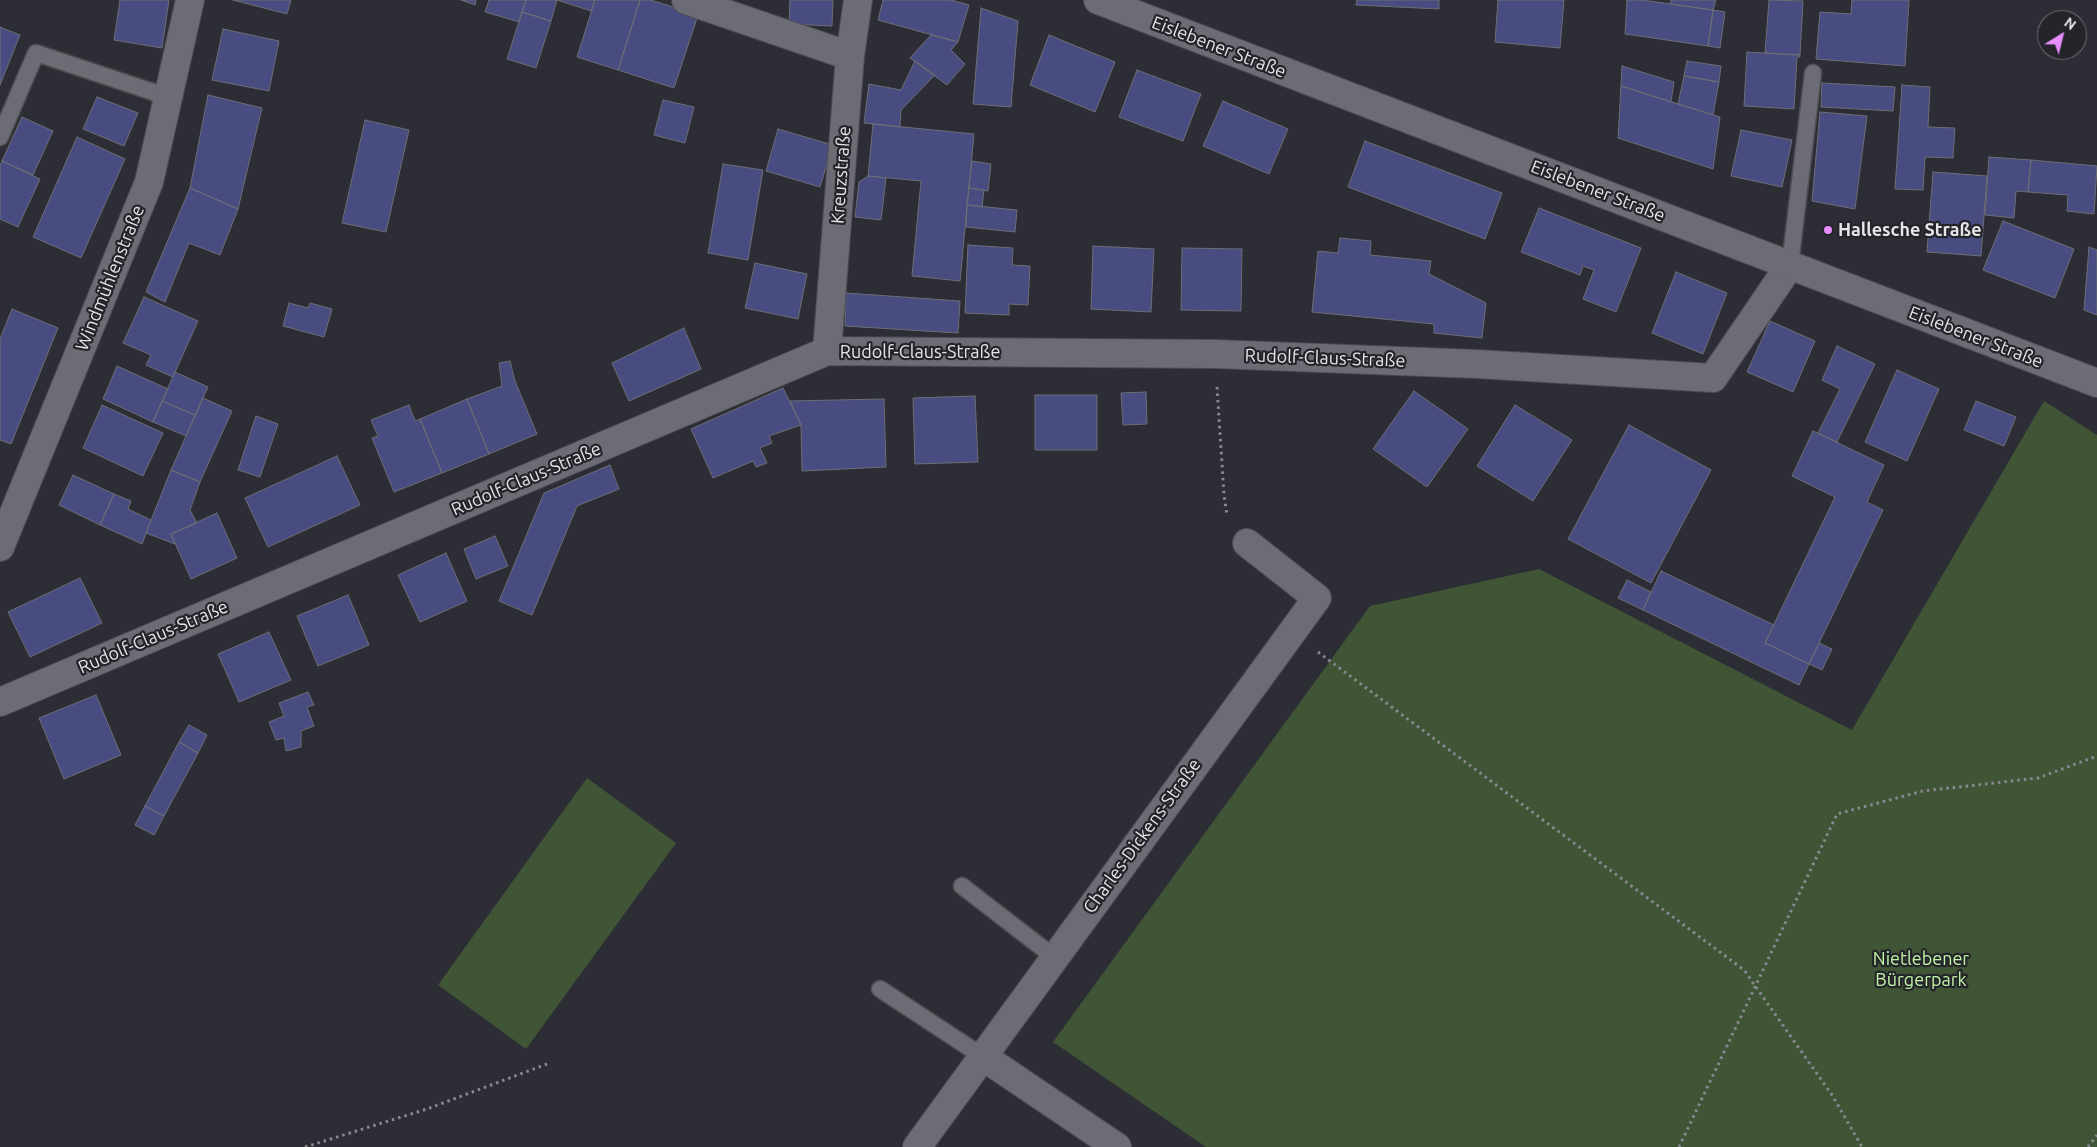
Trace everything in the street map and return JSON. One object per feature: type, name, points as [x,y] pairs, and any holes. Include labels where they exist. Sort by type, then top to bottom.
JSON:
[{"type":"street","name":"Windmühlenstraße","points":[[0,547],[149,182],[190,0]]},
{"type":"street","points":[[686,0],[850,56]]},
{"type":"street","name":"Kreuzstraße","points":[[827,351],[850,56],[858,0]]},
{"type":"street","name":"Eislebener Straße","points":[[1098,0],[2097,384]]},
{"type":"street","name":"Rudolf-Claus-Straße","points":[[0,702],[827,351],[1215,354],[1477,364],[1714,378],[1790,265]]},
{"type":"street","name":"Charles-Dickens-Straße","points":[[917,1147],[1317,598],[1247,543]]},
{"type":"street","points":[[982,1056],[1117,1147]]},
{"type":"lane","points":[[0,137],[36,52],[168,97]]},
{"type":"lane","points":[[1790,265],[1813,73]]},
{"type":"lane","points":[[962,886],[1054,957]]},
{"type":"lane","points":[[880,989],[982,1056]]},
{"type":"path","points":[[1215,354],[1224,495],[1228,523],[1247,543]]},
{"type":"path","points":[[1292,633],[1744,970],[1832,1095],[1862,1147]]},
{"type":"path","points":[[1679,1147],[1837,814],[1923,791],[2038,778],[2097,756]]},
{"type":"path","points":[[305,1147],[426,1109],[547,1064]]},
{"type":"path","points":[[2088,1147],[2097,1135]]},
{"type":"green space","name":"Nietlebener Bürgerpark","points":[[2044,401],[2097,435],[2097,1147],[1206,1147],[1053,1042],[1370,606],[1539,569],[1852,730]]},
{"type":"green space","points":[[587,778],[676,843],[526,1049],[438,985]]},
{"type":"building","points":[[120,0],[169,0],[162,48],[114,40]]},
{"type":"building","points":[[233,0],[291,0],[287,14]]},
{"type":"building","points":[[461,0],[476,0],[475,5]]},
{"type":"building","points":[[489,0],[526,0],[519,22],[485,12]]},
{"type":"building","points":[[526,0],[557,0],[551,21],[522,12]]},
{"type":"building","points":[[557,0],[595,0],[591,11]]},
{"type":"building","points":[[595,0],[640,0],[618,70],[577,57]]},
{"type":"building","points":[[640,0],[651,0],[698,15],[674,88],[618,70]]},
{"type":"building","points":[[790,0],[833,0],[832,26],[789,24]]},
{"type":"building","points":[[883,0],[951,0],[969,5],[958,42],[878,20]]},
{"type":"building","points":[[1357,0],[1439,0],[1439,9],[1356,5]]},
{"type":"building","points":[[1498,0],[1564,0],[1560,48],[1495,42]]},
{"type":"building","points":[[1627,0],[1642,0],[1713,10],[1708,46],[1625,34]]},
{"type":"building","points":[[1671,0],[1716,0],[1713,10],[1670,4]]},
{"type":"building","points":[[1769,0],[1803,1],[1800,55],[1765,53]]},
{"type":"building","points":[[1852,0],[1909,0],[1905,66],[1816,59],[1820,12],[1851,14]]},
{"type":"building","points":[[981,8],[1018,21],[1011,107],[973,104]]},
{"type":"building","points":[[1713,10],[1725,12],[1720,48],[1708,46]]},
{"type":"building","points":[[522,12],[551,21],[536,68],[507,59]]},
{"type":"building","points":[[0,27],[20,35],[0,85]]},
{"type":"building","points":[[223,29],[279,41],[269,91],[212,80]]},
{"type":"building","points":[[931,35],[958,42],[951,50],[965,64],[947,85],[910,58]]},
{"type":"building","points":[[1049,35],[1115,62],[1095,112],[1030,85]]},
{"type":"building","points":[[1747,52],[1800,55],[1800,57],[1797,57],[1794,109],[1744,106]]},
{"type":"building","points":[[915,61],[935,75],[901,110],[900,127],[864,123],[869,84],[901,90]]},
{"type":"building","points":[[1687,61],[1721,66],[1719,82],[1684,76]]},
{"type":"building","points":[[1622,66],[1674,82],[1671,102],[1621,86]]},
{"type":"building","points":[[1137,70],[1201,94],[1183,141],[1119,117]]},
{"type":"building","points":[[1684,76],[1719,82],[1713,115],[1678,104]]},
{"type":"building","points":[[1822,83],[1895,87],[1893,111],[1821,107]]},
{"type":"building","points":[[1902,85],[1930,87],[1928,127],[1955,128],[1953,158],[1925,157],[1923,190],[1895,189]]},
{"type":"building","points":[[1621,86],[1720,117],[1713,169],[1618,138]]},
{"type":"building","points":[[208,95],[262,108],[238,209],[190,188]]},
{"type":"building","points":[[97,97],[138,113],[124,146],[83,129]]},
{"type":"building","points":[[663,100],[694,107],[685,143],[654,135]]},
{"type":"building","points":[[1223,101],[1288,129],[1269,174],[1203,146]]},
{"type":"building","points":[[1820,112],[1867,116],[1855,209],[1812,201]]},
{"type":"building","points":[[22,117],[53,131],[33,175],[2,161]]},
{"type":"building","points":[[365,120],[409,130],[386,232],[342,223]]},
{"type":"building","points":[[873,124],[974,134],[960,281],[912,276],[921,181],[868,176]]},
{"type":"building","points":[[778,129],[833,145],[820,187],[766,171]]},
{"type":"building","points":[[1741,130],[1792,140],[1782,187],[1731,176]]},
{"type":"building","points":[[77,137],[125,159],[81,258],[33,237]]},
{"type":"building","points":[[1365,141],[1502,193],[1485,239],[1348,187]]},
{"type":"building","points":[[1989,157],[2031,160],[2028,192],[2016,191],[2014,218],[1985,215]]},
{"type":"building","points":[[2031,160],[2097,166],[2094,214],[2067,211],[2068,195],[2028,192]]},
{"type":"building","points":[[2,161],[40,179],[18,227],[0,219],[0,166]]},
{"type":"building","points":[[972,161],[991,164],[988,191],[969,188]]},
{"type":"building","points":[[723,164],[763,170],[748,260],[708,253]]},
{"type":"building","points":[[1933,172],[1987,176],[1981,256],[1927,252]]},
{"type":"building","points":[[868,176],[886,178],[881,220],[855,217],[859,182]]},
{"type":"building","points":[[190,188],[238,209],[220,255],[189,243],[165,302],[146,292]]},
{"type":"building","points":[[969,188],[984,190],[982,207],[967,205]]},
{"type":"building","points":[[967,205],[1017,210],[1015,232],[966,227]]},
{"type":"building","points":[[1539,208],[1641,248],[1616,312],[1583,299],[1594,270],[1583,266],[1580,275],[1521,252]]},
{"type":"building","points":[[2003,221],[2074,249],[2055,298],[1983,270]]},
{"type":"building","points":[[1340,238],[1371,241],[1370,255],[1431,261],[1429,274],[1486,303],[1482,338],[1434,333],[1434,324],[1312,312],[1318,251],[1338,253]]},
{"type":"building","points":[[968,245],[1013,248],[1012,265],[1030,266],[1028,305],[1009,304],[1009,315],[965,313]]},
{"type":"building","points":[[1093,246],[1154,249],[1151,312],[1091,309]]},
{"type":"building","points":[[2089,247],[2097,250],[2097,315],[2084,310]]},
{"type":"building","points":[[1182,248],[1242,249],[1241,311],[1181,310]]},
{"type":"building","points":[[755,263],[807,274],[798,319],[745,308]]},
{"type":"building","points":[[1676,272],[1727,293],[1703,354],[1652,333]]},
{"type":"building","points":[[846,293],[960,301],[958,333],[845,326]]},
{"type":"building","points":[[144,297],[198,321],[173,377],[146,365],[151,355],[123,343]]},
{"type":"building","points":[[289,303],[308,308],[310,303],[332,309],[324,337],[283,326]]},
{"type":"building","points":[[12,309],[58,328],[11,444],[0,440],[0,339]]},
{"type":"building","points":[[1770,321],[1815,341],[1793,392],[1747,372]]},
{"type":"building","points":[[684,328],[701,369],[629,401],[612,363]]},
{"type":"building","points":[[1837,346],[1875,364],[1837,442],[1818,433],[1840,389],[1822,380]]},
{"type":"building","points":[[510,361],[515,381],[537,434],[489,454],[467,399],[502,386],[499,363]]},
{"type":"building","points":[[117,366],[168,389],[153,422],[103,399]]},
{"type":"building","points":[[1897,370],[1939,389],[1907,461],[1865,442]]},
{"type":"building","points":[[175,372],[208,387],[195,415],[162,401]]},
{"type":"building","points":[[783,388],[801,425],[769,436],[772,443],[760,448],[767,463],[756,467],[753,461],[713,478],[691,429]]},
{"type":"building","points":[[1414,391],[1468,429],[1427,487],[1373,449]]},
{"type":"building","points":[[1146,392],[1147,424],[1123,425],[1121,393]]},
{"type":"building","points":[[1035,395],[1097,395],[1097,450],[1035,450]]},
{"type":"building","points":[[975,396],[978,462],[915,464],[913,398]]},
{"type":"building","points":[[203,398],[232,411],[200,482],[171,470]]},
{"type":"building","points":[[467,399],[489,454],[442,473],[420,419]]},
{"type":"building","points":[[884,399],[886,467],[802,471],[801,425],[790,401]]},
{"type":"building","points":[[162,401],[195,415],[186,436],[153,422]]},
{"type":"building","points":[[1976,401],[2016,417],[2004,446],[1964,430]]},
{"type":"building","points":[[102,405],[163,433],[143,476],[83,448]]},
{"type":"building","points":[[409,405],[415,421],[420,419],[442,473],[394,492],[372,438],[378,436],[371,420]]},
{"type":"building","points":[[1515,405],[1572,440],[1533,501],[1477,466]]},
{"type":"building","points":[[256,416],[278,424],[260,477],[238,470]]},
{"type":"building","points":[[1629,425],[1711,470],[1651,583],[1568,539]]},
{"type":"building","points":[[1813,431],[1884,465],[1867,502],[1883,510],[1809,664],[1765,643],[1835,497],[1792,476]]},
{"type":"building","points":[[337,456],[360,505],[268,547],[245,498]]},
{"type":"building","points":[[610,465],[619,489],[577,506],[532,615],[499,601],[544,493]]},
{"type":"building","points":[[171,470],[200,482],[190,510],[197,523],[171,534],[175,544],[146,533]]},
{"type":"building","points":[[73,475],[114,494],[100,525],[59,505]]},
{"type":"building","points":[[114,494],[131,501],[128,509],[151,520],[142,544],[100,525]]},
{"type":"building","points":[[217,513],[237,558],[191,579],[171,534]]},
{"type":"building","points":[[495,536],[508,566],[476,579],[464,549]]},
{"type":"building","points":[[446,553],[467,601],[420,622],[398,575]]},
{"type":"building","points":[[1661,571],[1774,625],[1765,643],[1809,664],[1799,685],[1643,610]]},
{"type":"building","points":[[80,578],[102,623],[30,657],[8,612]]},
{"type":"building","points":[[1627,580],[1651,592],[1643,610],[1618,598]]},
{"type":"building","points":[[348,595],[369,645],[318,666],[297,616]]},
{"type":"building","points":[[269,632],[291,680],[239,702],[218,654]]},
{"type":"building","points":[[1819,643],[1832,649],[1822,670],[1809,664]]},
{"type":"building","points":[[308,692],[314,705],[307,707],[314,726],[301,731],[301,747],[286,751],[284,738],[276,740],[269,722],[284,716],[279,703]]},
{"type":"building","points":[[96,695],[121,755],[64,779],[39,718]]},
{"type":"building","points":[[189,725],[207,735],[198,753],[179,742]]},
{"type":"building","points":[[179,742],[198,753],[164,816],[145,806]]},
{"type":"building","points":[[145,806],[164,816],[154,835],[135,825]]},
{"type":"place","name":"Hallesche Straße","points":[[1828,230]]}]
